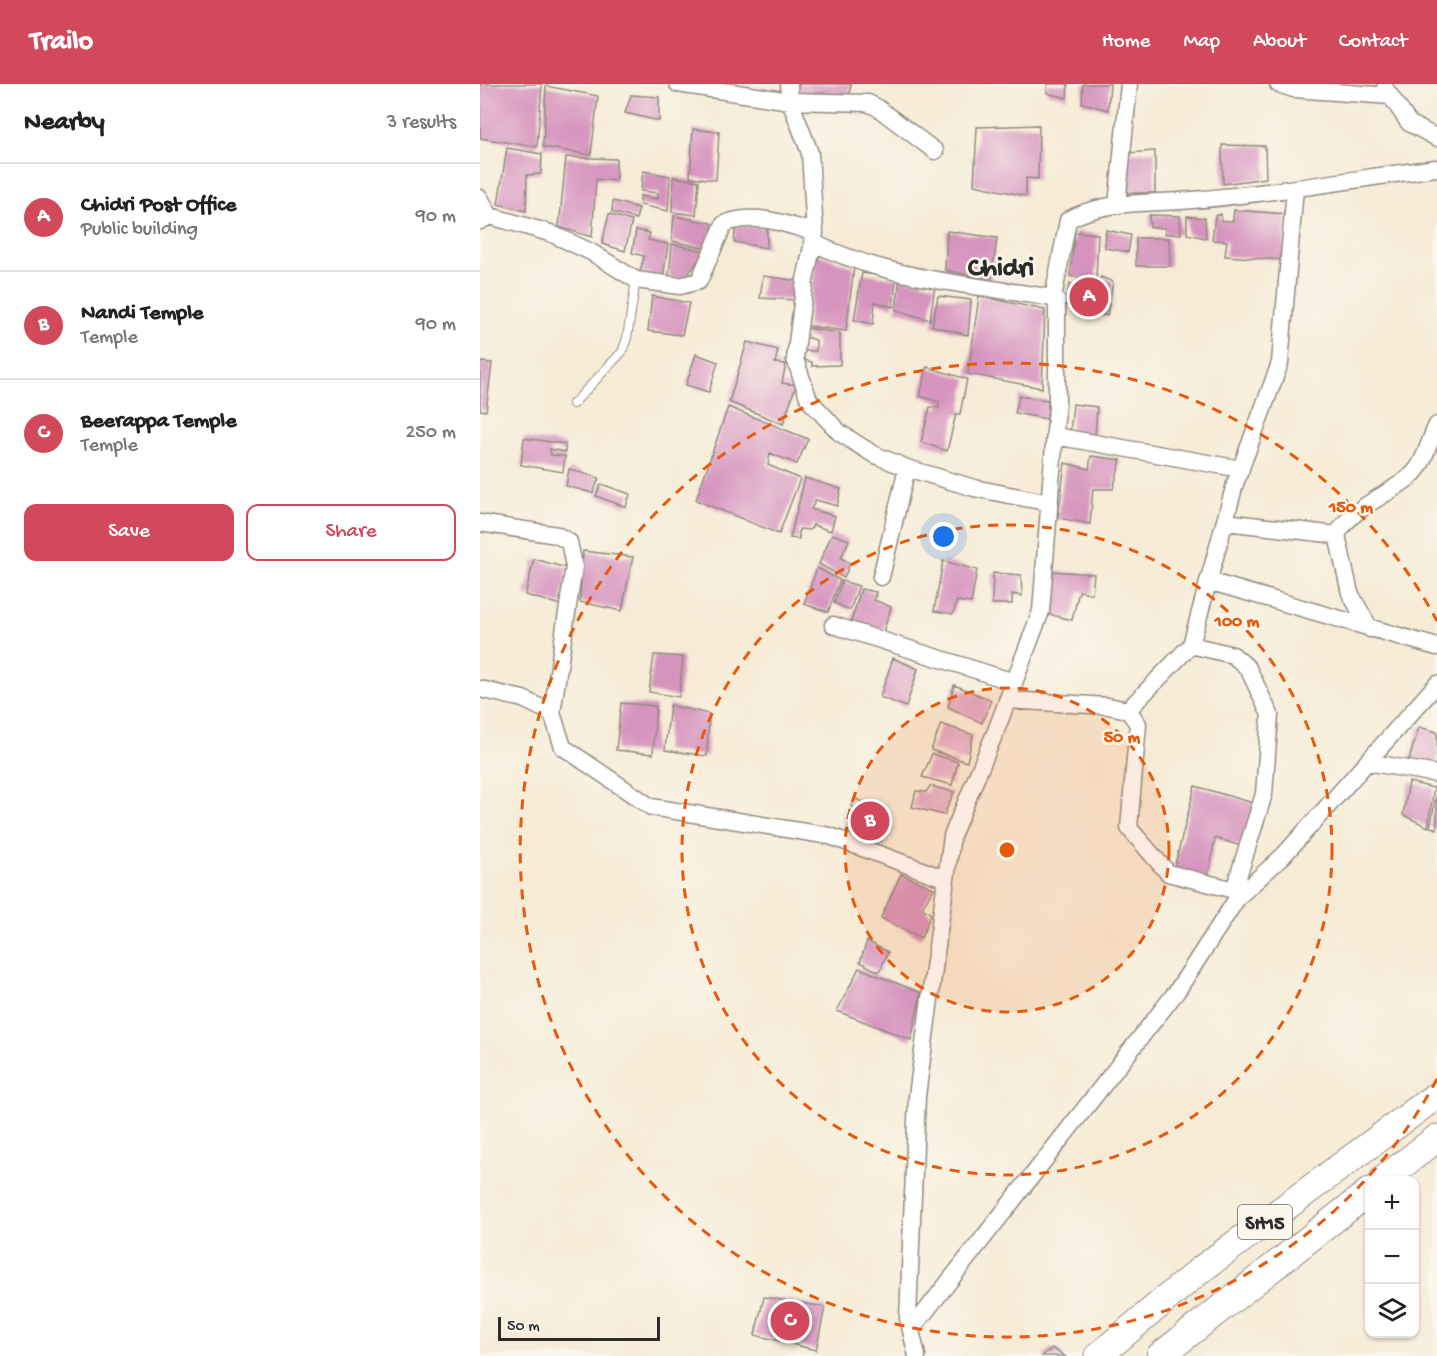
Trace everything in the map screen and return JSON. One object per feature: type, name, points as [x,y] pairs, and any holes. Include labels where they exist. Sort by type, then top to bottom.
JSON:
[{"type":"main road","name":"SH15","points":[[1098,1356],[1199,1271],[1437,1095]]},
{"type":"main road","points":[[1388,1176],[1437,1138]]},
{"type":"main road","name":"SH15","points":[[1160,1356],[1365,1195]]},
{"type":"street","points":[[678,84],[789,92],[868,103],[935,151]]},
{"type":"street","points":[[1117,205],[1130,84]]},
{"type":"street","points":[[1278,84],[1294,89],[1386,90],[1409,123],[1437,138]]},
{"type":"street","points":[[789,92],[810,153],[813,238],[795,359],[809,400],[840,433],[873,454],[907,468],[974,488],[1050,503]]},
{"type":"street","points":[[1053,298],[1068,220],[1082,212],[1117,205],[1192,200],[1437,168]]},
{"type":"street","points":[[1128,710],[1191,645],[1224,522],[1280,363],[1295,188]]},
{"type":"street","points":[[480,198],[485,219],[550,233],[591,252],[636,280],[680,286],[699,281],[724,224],[740,217],[785,223],[847,259],[876,267],[1053,298],[1057,301],[1055,436],[1041,611],[952,836],[917,1096],[908,1318],[917,1356]]},
{"type":"street","points":[[1337,535],[1363,508],[1412,475],[1418,468],[1437,425]]},
{"type":"street","points":[[1055,436],[1241,469]]},
{"type":"street","points":[[881,577],[907,468]]},
{"type":"street","points":[[1224,522],[1337,535]]},
{"type":"street","points":[[480,523],[557,535],[569,542],[574,566],[552,713],[562,747],[651,807],[830,836],[946,879]]},
{"type":"street","points":[[1337,535],[1350,592],[1370,629]]},
{"type":"street","points":[[1208,581],[1437,647]]},
{"type":"street","points":[[833,625],[1014,682]]},
{"type":"street","points":[[911,1330],[1177,991],[1236,894],[1264,794],[1270,715],[1248,668],[1233,655],[1191,645]]},
{"type":"street","points":[[1236,894],[1283,856],[1437,684]]},
{"type":"street","points":[[480,689],[523,699],[552,713]]},
{"type":"street","points":[[1007,700],[1108,706],[1128,710],[1138,724],[1129,828],[1168,873],[1236,894]]},
{"type":"street","points":[[1367,762],[1437,774]]},
{"type":"lane","points":[[573,405],[622,352],[627,338],[636,280]]},
{"type":"building","points":[[480,84],[542,84],[537,147],[480,138]]},
{"type":"building","points":[[799,84],[851,84],[848,101],[797,97]]},
{"type":"building","points":[[1047,84],[1068,84],[1067,98],[1047,93]]},
{"type":"building","points":[[1083,84],[1110,84],[1108,110],[1082,103]]},
{"type":"building","points":[[546,86],[598,96],[591,155],[543,147]]},
{"type":"building","points":[[631,95],[659,97],[659,121],[625,113]]},
{"type":"building","points":[[1039,125],[1038,179],[1026,178],[1026,196],[974,185],[977,127]]},
{"type":"building","points":[[693,129],[719,132],[716,180],[690,177]]},
{"type":"building","points":[[1222,145],[1265,146],[1266,178],[1223,184]]},
{"type":"building","points":[[507,148],[542,154],[541,174],[527,175],[526,211],[498,204]]},
{"type":"building","points":[[1155,151],[1155,193],[1122,193],[1127,153]]},
{"type":"building","points":[[566,157],[616,159],[616,181],[596,179],[592,237],[559,227]]},
{"type":"building","points":[[643,171],[670,176],[668,211],[640,205],[640,196],[658,199],[658,193],[641,191]]},
{"type":"building","points":[[673,177],[699,181],[696,215],[672,212]]},
{"type":"building","points":[[613,201],[639,208],[636,219],[612,212]]},
{"type":"building","points":[[1234,210],[1286,214],[1284,260],[1225,256],[1227,241],[1212,240],[1215,216],[1221,214],[1221,221],[1233,221]]},
{"type":"building","points":[[609,214],[632,221],[625,251],[602,244]]},
{"type":"building","points":[[1149,215],[1180,216],[1181,234],[1165,234],[1165,228],[1150,227]]},
{"type":"building","points":[[674,216],[712,223],[709,249],[672,241]]},
{"type":"building","points":[[1187,216],[1205,218],[1206,238],[1187,234]]},
{"type":"building","points":[[736,225],[767,228],[767,248],[734,242]]},
{"type":"building","points":[[636,230],[650,233],[648,240],[668,244],[663,278],[640,272],[644,256],[632,253]]},
{"type":"building","points":[[1106,230],[1131,235],[1128,252],[1105,248]]},
{"type":"building","points":[[947,231],[997,238],[991,280],[945,270]]},
{"type":"building","points":[[1075,232],[1098,234],[1096,280],[1070,276]]},
{"type":"building","points":[[1136,238],[1169,238],[1170,266],[1136,266]]},
{"type":"building","points":[[672,244],[701,250],[704,253],[683,281],[669,277]]},
{"type":"building","points":[[817,254],[854,267],[846,331],[807,326]]},
{"type":"building","points":[[862,273],[896,278],[893,307],[875,302],[873,324],[854,320]]},
{"type":"building","points":[[763,276],[799,281],[796,300],[760,298]]},
{"type":"building","points":[[1101,277],[1113,282],[1107,316],[1067,305],[1070,284],[1095,289]]},
{"type":"building","points":[[900,278],[935,285],[930,320],[896,310]]},
{"type":"building","points":[[652,296],[689,303],[682,335],[648,331]]},
{"type":"building","points":[[938,296],[971,300],[968,335],[932,326]]},
{"type":"building","points":[[979,296],[1045,310],[1042,388],[968,374]]},
{"type":"building","points":[[806,328],[840,333],[840,365],[812,366],[812,362],[804,360],[803,351],[816,351],[816,340],[806,337]]},
{"type":"building","points":[[747,342],[778,350],[775,363],[786,364],[782,383],[796,385],[783,424],[729,402]]},
{"type":"building","points":[[696,354],[718,362],[709,392],[686,385]]},
{"type":"building","points":[[480,362],[492,363],[486,411],[480,410]]},
{"type":"building","points":[[927,367],[967,379],[960,414],[956,414],[947,451],[921,442],[930,407],[939,408],[939,402],[920,396]]},
{"type":"building","points":[[1019,396],[1048,400],[1047,419],[1015,413]]},
{"type":"building","points":[[1073,404],[1097,407],[1095,436],[1070,434]]},
{"type":"building","points":[[728,407],[808,439],[797,464],[770,453],[768,465],[800,479],[779,534],[696,500]]},
{"type":"building","points":[[524,438],[565,444],[565,452],[550,449],[551,455],[565,456],[563,472],[521,465]]},
{"type":"building","points":[[1091,456],[1121,460],[1113,489],[1093,489],[1090,524],[1058,518],[1065,463],[1089,469]]},
{"type":"building","points":[[569,469],[599,478],[593,493],[566,486]]},
{"type":"building","points":[[805,478],[841,489],[837,506],[816,500],[811,509],[835,516],[831,531],[813,525],[810,530],[799,529],[799,539],[790,538]]},
{"type":"building","points":[[601,484],[630,494],[626,507],[596,496]]},
{"type":"building","points":[[832,534],[849,540],[841,558],[850,563],[844,578],[819,564]]},
{"type":"building","points":[[583,551],[633,557],[622,611],[580,602]]},
{"type":"building","points":[[534,559],[567,568],[561,605],[525,595]]},
{"type":"building","points":[[943,561],[977,570],[971,603],[957,601],[953,614],[934,611]]},
{"type":"building","points":[[817,568],[840,580],[828,612],[804,604]]},
{"type":"building","points":[[1051,571],[1094,574],[1092,594],[1079,591],[1072,620],[1048,614]]},
{"type":"building","points":[[993,573],[1021,575],[1022,596],[1012,594],[1012,604],[992,604]]},
{"type":"building","points":[[842,581],[859,586],[850,610],[834,603]]},
{"type":"building","points":[[861,589],[876,592],[874,600],[891,607],[882,636],[850,625]]},
{"type":"building","points":[[654,655],[683,657],[679,697],[649,692]]},
{"type":"building","points":[[893,658],[918,669],[906,707],[880,697]]},
{"type":"building","points":[[954,685],[991,700],[982,723],[948,707]]},
{"type":"building","points":[[621,703],[656,706],[653,754],[616,750]]},
{"type":"building","points":[[670,705],[709,714],[707,756],[665,750]]},
{"type":"building","points":[[941,724],[973,735],[967,762],[931,750]]},
{"type":"building","points":[[1419,727],[1437,732],[1437,771],[1408,763]]},
{"type":"building","points":[[932,754],[958,762],[952,785],[922,777]]},
{"type":"building","points":[[1409,782],[1434,788],[1428,827],[1403,815]]},
{"type":"building","points":[[930,786],[954,792],[944,815],[912,807],[916,791],[926,792]]},
{"type":"building","points":[[1195,786],[1260,805],[1245,847],[1215,838],[1208,878],[1174,868]]},
{"type":"building","points":[[1437,797],[1437,829],[1430,827]]},
{"type":"building","points":[[856,799],[888,814],[881,841],[852,828],[856,810],[851,805]]},
{"type":"building","points":[[901,874],[934,888],[922,908],[931,914],[921,938],[881,918]]},
{"type":"building","points":[[867,941],[888,952],[879,972],[860,962]]},
{"type":"building","points":[[859,968],[921,993],[911,1040],[837,1011]]},
{"type":"building","points":[[764,1297],[825,1307],[816,1350],[755,1335]]},
{"type":"building","points":[[1052,1348],[1065,1356],[1042,1356]]},
{"type":"place","name":"Chidri Post Office","points":[[1089,297]]},
{"type":"place","name":"Nandi Temple","points":[[870,821]]},
{"type":"place","name":"Beerappa Temple","points":[[790,1321]]},
{"type":"district","name":"Chidri","points":[[1001,266]]}]
